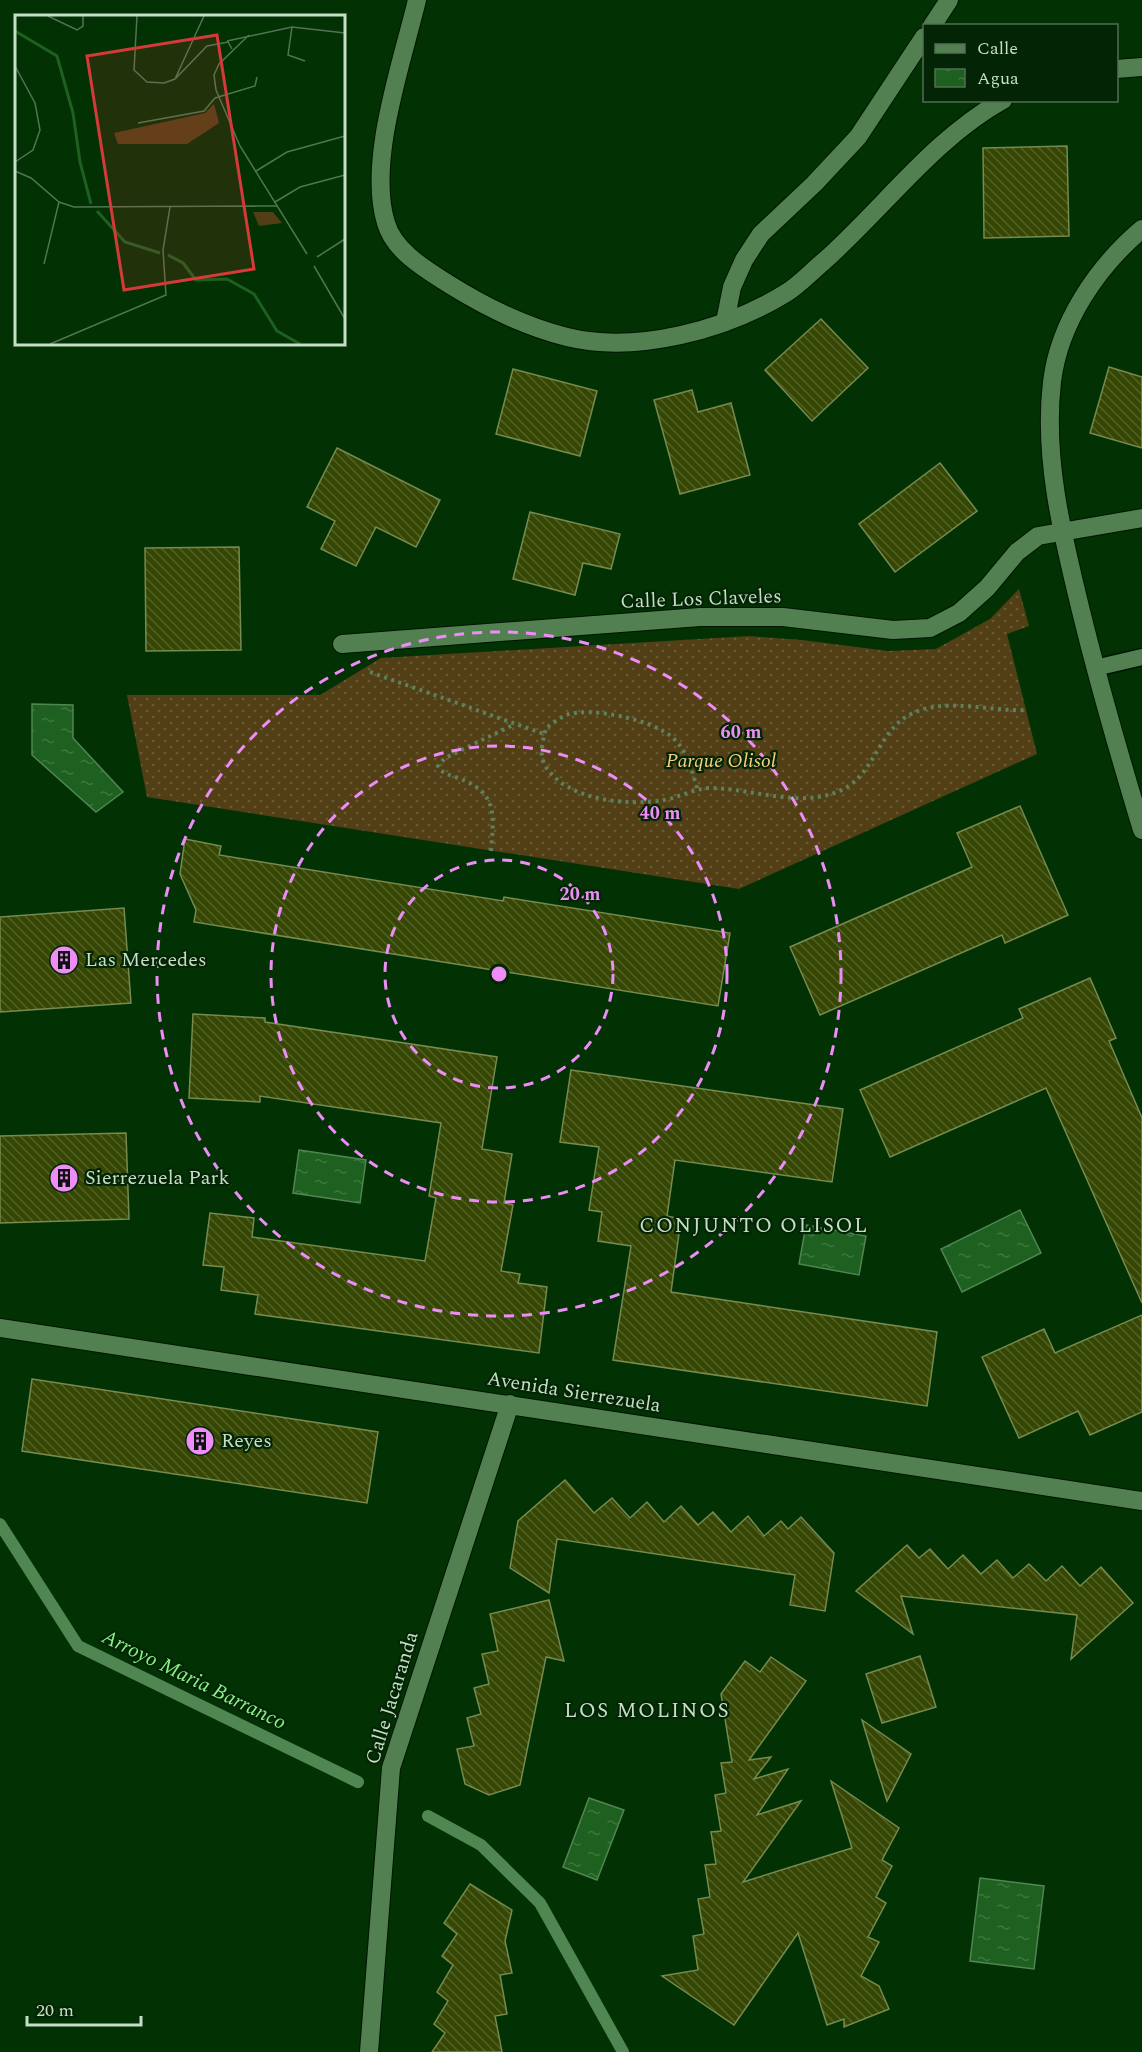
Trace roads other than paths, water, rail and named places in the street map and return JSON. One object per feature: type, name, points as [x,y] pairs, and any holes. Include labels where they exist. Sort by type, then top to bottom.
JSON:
[{"type":"street","points":[[417,0],[381,153],[379,189],[386,226],[401,249],[428,271],[482,305],[567,337],[624,343],[671,337],[725,322],[786,293],[837,249],[920,167],[978,115],[1001,102]]},
{"type":"street","points":[[933,24],[949,0]]},
{"type":"street","points":[[725,322],[732,287],[744,260],[760,234],[814,184],[858,137],[923,39]]},
{"type":"street","points":[[1118,69],[1142,68]]},
{"type":"street","points":[[1142,229],[1121,247],[1085,293],[1063,338],[1052,381],[1050,426],[1053,472],[1062,532],[1095,668],[1142,830]]},
{"type":"street","name":"Calle Los Claveles","points":[[342,644],[700,617],[783,617],[893,630],[930,628],[966,607],[987,588],[1017,552],[1038,536],[1142,518]]},
{"type":"street","name":"Avenida Sierrezuela","points":[[0,1328],[1142,1501]]},
{"type":"street","name":"Calle Jacaranda","points":[[369,2052],[392,1768],[510,1404]]},
{"type":"lane","points":[[1095,668],[1142,657]]},
{"type":"water","points":[[32,704],[73,705],[73,738],[123,792],[96,812],[32,755]]},
{"type":"water","points":[[299,1150],[366,1160],[360,1203],[293,1193]]},
{"type":"water","points":[[1020,1210],[1041,1253],[962,1292],[941,1249]]},
{"type":"water","points":[[806,1225],[866,1236],[859,1275],[799,1264]]},
{"type":"water","points":[[589,1798],[624,1810],[597,1880],[563,1867]]},
{"type":"water","points":[[980,1878],[1044,1886],[1034,1969],[970,1961]]},
{"type":"waterway","name":"Arroyo Maria Barranco","points":[[0,1524],[78,1646],[358,1782]]},
{"type":"waterway","name":"Arroyo Maria Barranco","points":[[428,1816],[481,1845],[540,1903],[623,2052]]},
{"type":"place","name":"Las Mercedes","points":[[64,960]]},
{"type":"place","name":"Sierrezuela Park","points":[[64,1178]]},
{"type":"place","name":"Reyes","points":[[200,1441]]},
{"type":"district","name":"CONJUNTO OLISOL","points":[[754,1226]]},
{"type":"district","name":"LOS MOLINOS","points":[[647,1711]]},
{"type":"park label","name":"Parque Olisol","points":[[721,761]]}]
